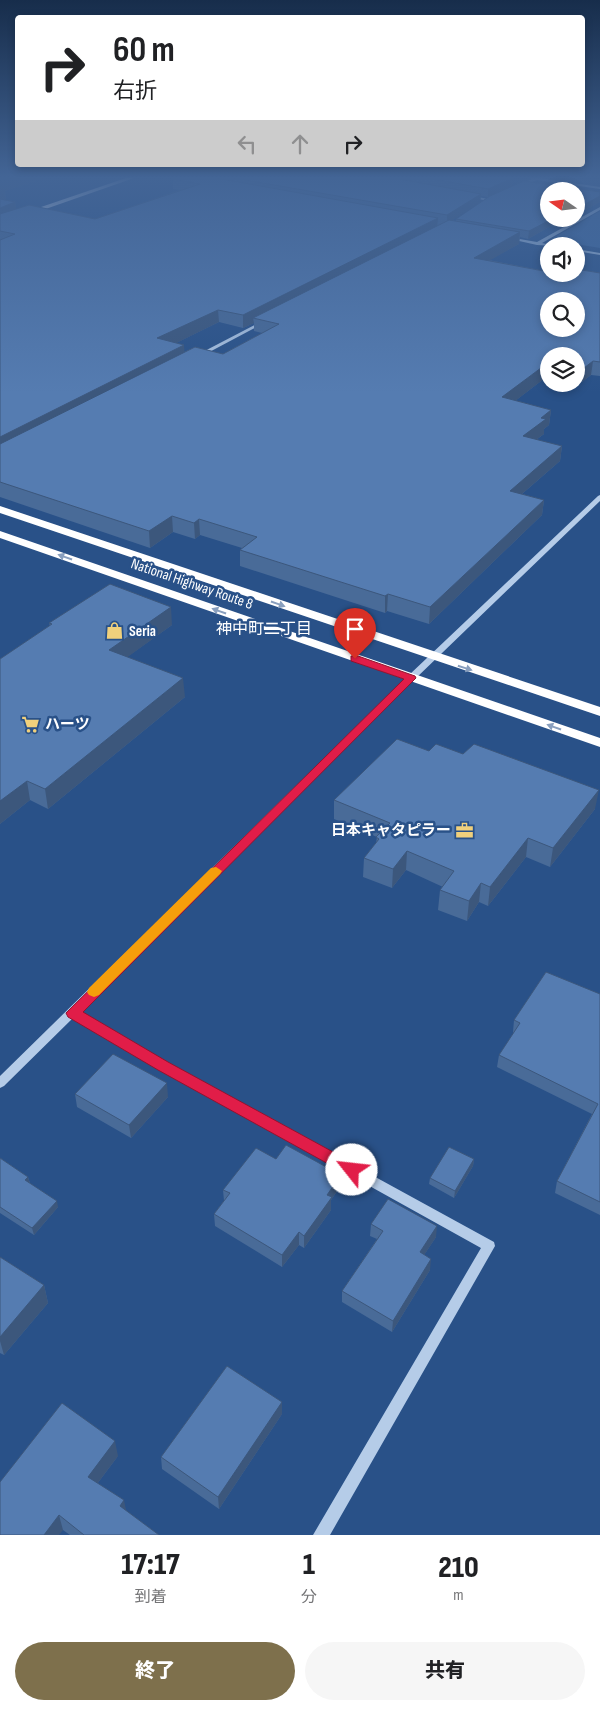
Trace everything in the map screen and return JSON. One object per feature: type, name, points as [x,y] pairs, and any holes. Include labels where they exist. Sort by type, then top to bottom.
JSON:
[{"type":"highway","name":"National Highway Route 8","points":[[0,509],[600,712]]},
{"type":"highway","name":"National Highway Route 8","points":[[0,534],[600,743]]},
{"type":"street","points":[[585,252],[600,254]]},
{"type":"street","points":[[194,358],[273,317]]},
{"type":"street","points":[[0,1083],[411,678],[600,497]]},
{"type":"street","points":[[73,1013],[163,1066],[489,1246],[321,1535]]},
{"type":"building","points":[[0,250],[374,250],[243,315],[218,310],[157,338],[184,345],[0,437]]},
{"type":"building","points":[[390,250],[489,250],[474,258],[540,270],[540,282],[585,282],[585,270],[600,273],[600,362],[593,361],[585,367],[585,347],[540,347],[540,369],[502,397],[551,410],[541,418],[546,419],[523,436],[562,446],[510,491],[544,500],[430,607],[388,594],[385,596],[240,550],[257,537],[199,519],[194,523],[172,516],[149,531],[0,482],[0,444],[195,347],[223,354],[279,324],[253,318]]},
{"type":"building","points":[[110,584],[171,607],[109,650],[183,678],[45,789],[27,781],[0,801],[0,659],[52,624],[49,623]]},
{"type":"building","points":[[397,739],[429,751],[436,744],[463,754],[474,744],[599,790],[553,848],[528,838],[490,887],[481,883],[469,901],[440,890],[454,871],[407,851],[393,869],[364,858],[379,839],[376,837],[390,823],[334,800]]},
{"type":"building","points":[[546,972],[600,994],[600,1202],[557,1181],[598,1104],[499,1055],[520,1023],[514,1020]]},
{"type":"building","points":[[113,1054],[167,1083],[129,1125],[75,1094]]},
{"type":"building","points":[[286,1145],[341,1175],[327,1195],[332,1197],[304,1236],[299,1232],[282,1255],[214,1214],[230,1193],[223,1190],[256,1148],[276,1159]]},
{"type":"building","points":[[449,1147],[474,1159],[455,1191],[430,1178]]},
{"type":"building","points":[[0,1158],[28,1177],[25,1180],[57,1201],[32,1228],[0,1207]]},
{"type":"building","points":[[388,1199],[437,1226],[420,1252],[431,1259],[393,1321],[342,1291],[383,1231],[371,1224]]},
{"type":"building","points":[[0,1257],[44,1285],[0,1337]]},
{"type":"building","points":[[227,1366],[282,1402],[218,1497],[161,1457]]},
{"type":"building","points":[[62,1403],[115,1441],[88,1477],[124,1500],[120,1506],[159,1535],[84,1535],[59,1515],[44,1535],[0,1535],[0,1482]]},
{"type":"slow traffic","points":[[94,992],[216,871]]},
{"type":"place","name":"Seria","points":[[115,631]]},
{"type":"place","name":"ハーツ","points":[[31,724]]},
{"type":"place","name":"日本キャタピラー","points":[[465,830]]},
{"type":"district","name":"神中町二丁目","points":[[264,629]]},
{"type":"route","points":[[352,1170],[163,1066],[73,1013],[411,678],[355,659]]}]
